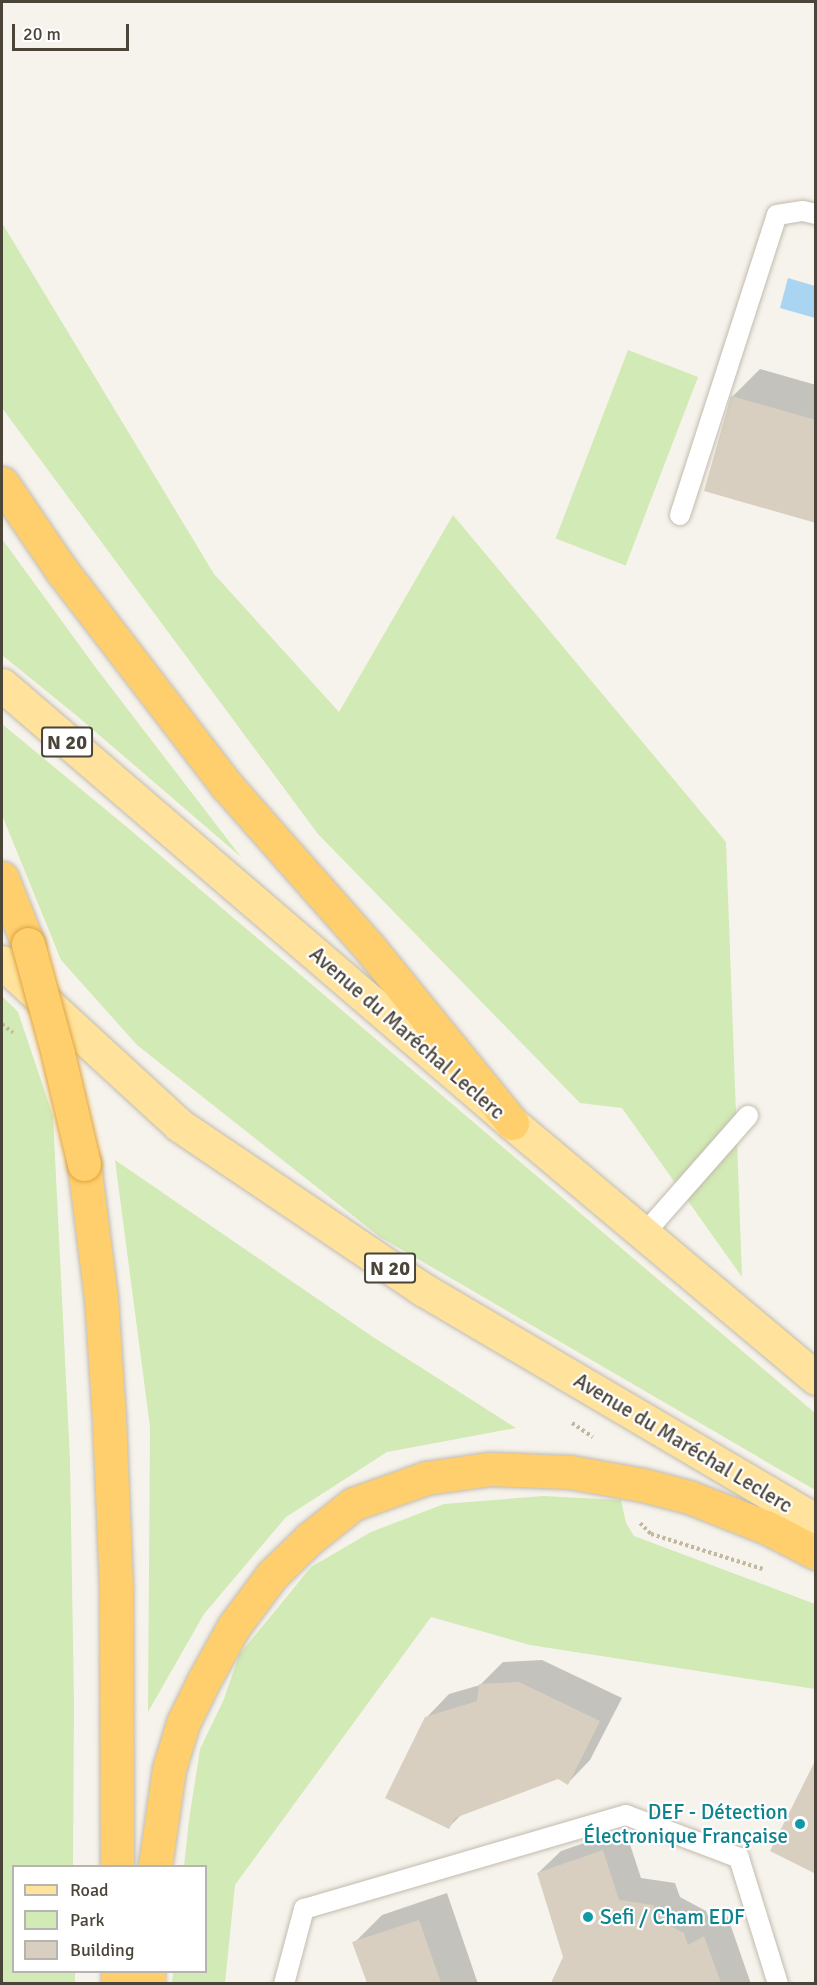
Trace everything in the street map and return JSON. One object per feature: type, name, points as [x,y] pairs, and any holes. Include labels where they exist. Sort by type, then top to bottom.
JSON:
[{"type":"highway","points":[[2,483],[62,571],[227,786],[369,947],[512,1123]]},
{"type":"highway","points":[[2,878],[15,953],[58,1054],[84,1164],[101,1298],[116,1587],[117,1865]]},
{"type":"highway","points":[[155,1865],[169,1769],[183,1723],[203,1682],[234,1626],[272,1575],[309,1539],[353,1504],[437,1477],[490,1469],[570,1472],[643,1485],[689,1497],[768,1528],[816,1552]]},
{"type":"main road","name":"Avenue du Maréchal Leclerc","points":[[2,685],[643,1235],[816,1378]]},
{"type":"main road","name":"Avenue du Maréchal Leclerc","points":[[15,953],[179,1125],[424,1290],[816,1521]]},
{"type":"lane","points":[[680,515],[777,215],[803,211],[816,214]]},
{"type":"lane","points":[[643,1235],[748,1116]]},
{"type":"lane","points":[[284,1983],[304,1909],[626,1815],[739,1858],[778,1983]]},
{"type":"green space","points":[[2,223],[214,574],[339,712],[453,515],[726,842],[742,1277],[622,1108],[580,1103],[318,834],[2,408]]},
{"type":"green space","points":[[628,350],[698,377],[626,565],[556,539]]},
{"type":"green space","points":[[2,539],[96,668],[241,857],[77,716],[2,655]]},
{"type":"green space","points":[[2,724],[128,828],[815,1413],[815,1490],[380,1237],[137,1045],[61,960],[2,815]]},
{"type":"green space","points":[[2,996],[18,1012],[53,1116],[70,1460],[74,1703],[73,1865],[12,1865],[12,1973],[75,1973],[75,1983],[2,1983]]},
{"type":"green space","points":[[115,1160],[373,1337],[516,1428],[387,1452],[286,1517],[204,1614],[148,1712],[150,1427]]},
{"type":"green space","points":[[543,1496],[621,1500],[626,1523],[634,1536],[815,1604],[815,1689],[530,1645],[431,1617],[235,1885],[225,1983],[172,1983],[173,1973],[207,1973],[207,1865],[184,1865],[200,1749],[224,1699],[239,1655],[311,1567],[371,1532],[444,1504]]},
{"type":"water","points":[[788,278],[815,286],[815,318],[780,308]]},
{"type":"building","points":[[731,396],[816,420],[816,523],[704,491]]},
{"type":"building","points":[[519,1682],[600,1721],[568,1785],[558,1779],[455,1818],[449,1829],[385,1798],[425,1717],[477,1701],[479,1684]]},
{"type":"building","name":"DEF - Détection Électronique Française","points":[[816,1759],[816,1874],[770,1851]]},
{"type":"building","name":"Sefi / Cham EDF","points":[[603,1850],[619,1900],[653,1905],[658,1920],[684,1933],[688,1945],[704,1936],[721,1983],[551,1983],[563,1957],[537,1873]]},
{"type":"building","points":[[419,1920],[441,1983],[367,1983],[352,1942]]},
{"type":"place","name":"DEF - Détection Électronique Française","points":[[800,1824]]},
{"type":"place","name":"Sefi / Cham EDF","points":[[588,1917]]}]
